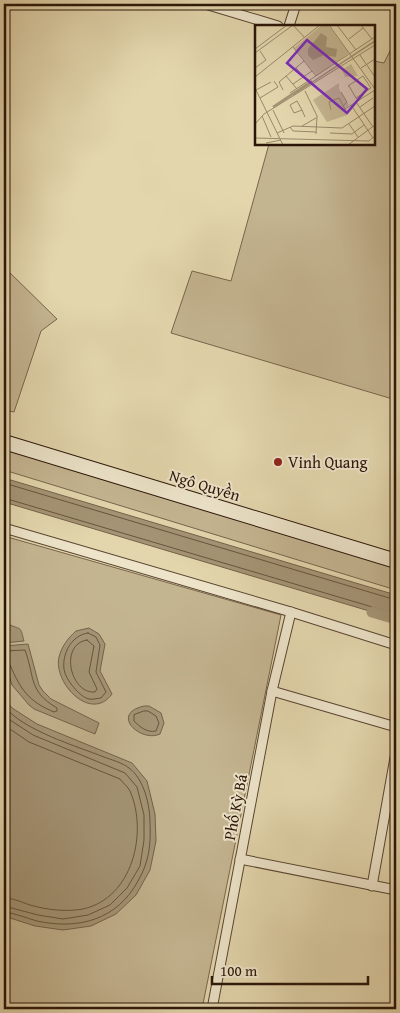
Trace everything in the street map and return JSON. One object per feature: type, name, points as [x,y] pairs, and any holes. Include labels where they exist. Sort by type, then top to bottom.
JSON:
[{"type":"street","points":[[289,25],[296,4]]},
{"type":"street","points":[[210,5],[275,25]]},
{"type":"street","name":"Ngô Quyền","points":[[4,442],[396,561]]},
{"type":"street","points":[[4,528],[291,612],[396,645]]},
{"type":"street","name":"Phố Kỳ Bá","points":[[212,1009],[272,691],[291,612]]},
{"type":"street","points":[[272,691],[396,727]]},
{"type":"street","points":[[372,886],[396,752]]},
{"type":"street","points":[[240,859],[396,890]]},
{"type":"shaded area","points":[[396,39],[396,400],[171,333],[192,271],[231,281],[269,145],[375,145],[375,61],[384,63]]},
{"type":"shaded area","points":[[4,267],[57,319],[41,331],[14,412],[4,410]]},
{"type":"shaded area","points":[[4,448],[396,566],[396,590],[4,470]]},
{"type":"shaded area","points":[[4,536],[281,615],[202,1009],[4,1009]]},
{"type":"water","points":[[4,478],[396,595],[396,619],[4,502]]},
{"type":"water","points":[[4,612],[9,619],[10,625],[19,628],[24,641],[4,643]]},
{"type":"water","points":[[89,628],[99,634],[105,644],[100,671],[112,694],[103,702],[94,704],[84,702],[75,696],[62,678],[59,667],[60,653],[68,639],[76,631]]},
{"type":"water","points":[[28,644],[39,685],[43,691],[51,699],[99,723],[95,734],[34,709],[12,685],[6,666],[4,646]]},
{"type":"water","points":[[4,698],[12,708],[37,724],[132,763],[147,781],[155,814],[156,841],[150,870],[136,895],[116,914],[91,926],[63,930],[35,926],[4,916]]},
{"type":"water","points":[[149,706],[161,713],[164,723],[160,734],[145,735],[137,731],[129,721],[129,715],[134,710]]},
{"type":"waterway","points":[[372,612],[396,619]]},
{"type":"place","name":"Vinh Quang","points":[[278,462]]}]
